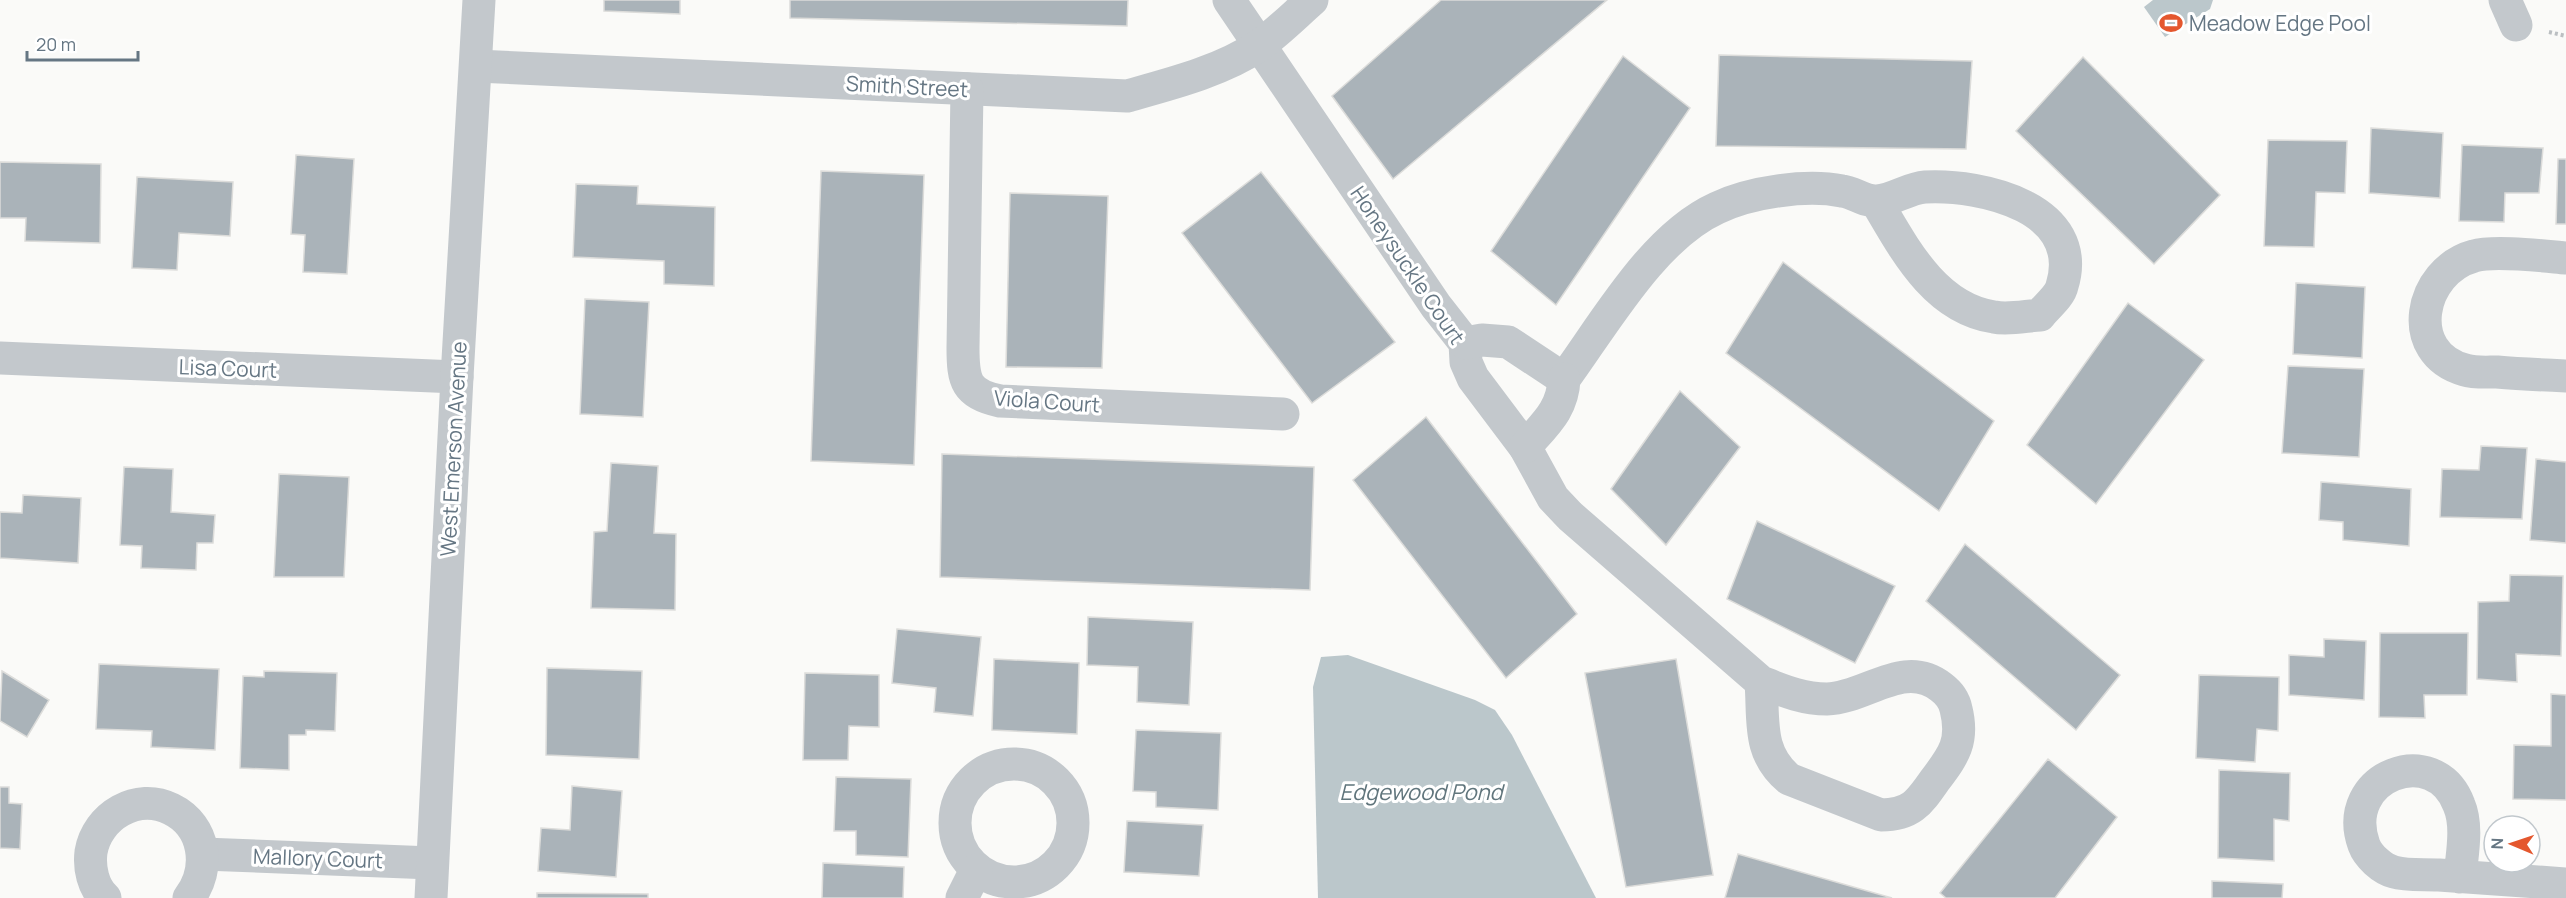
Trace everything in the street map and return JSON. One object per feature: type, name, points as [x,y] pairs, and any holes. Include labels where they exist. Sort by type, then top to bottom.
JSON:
[{"type":"street","name":"West Emerson Avenue","points":[[431,898],[457,377],[479,0]]},
{"type":"street","name":"Honeysuckle Court","points":[[1230,0],[1436,306],[1465,343],[1466,362],[1473,378],[1525,447],[1553,498],[1570,516],[1761,682],[1798,697],[1831,699],[1888,680],[1914,676],[1925,677],[1947,692],[1954,701],[1960,731],[1957,746],[1952,758],[1921,800],[1908,811],[1895,815],[1881,815],[1789,779],[1778,769],[1765,746],[1761,682]]},
{"type":"street","name":"Smith Street","points":[[476,66],[1127,96],[1211,69],[1259,45],[1312,0]]},
{"type":"street","name":"Viola Court","points":[[967,89],[963,359],[966,381],[974,393],[1000,401],[1284,414]]},
{"type":"street","points":[[1525,447],[1559,407],[1564,379],[1642,270],[1682,230],[1700,217],[1717,207],[1742,199],[1786,191],[1843,190],[1876,201],[1922,187],[1960,187],[2004,197],[2044,218],[2066,250],[2062,288],[2040,315],[1995,318],[1959,307],[1921,272],[1876,201]]},
{"type":"street","points":[[2566,258],[2475,255],[2453,265],[2438,280],[2426,301],[2425,324],[2431,344],[2442,359],[2465,370],[2566,376]]},
{"type":"street","points":[[1465,343],[1482,340],[1508,342],[1564,379]]},
{"type":"street","name":"Lisa Court","points":[[0,358],[457,377]]},
{"type":"street","points":[[105,898],[93,878],[90,860],[93,841],[102,825],[116,812],[133,805],[153,804],[171,808],[186,819],[198,836],[203,854],[202,872],[189,898]]},
{"type":"street","name":"Mallory Court","points":[[203,854],[432,863]]},
{"type":"street","points":[[2460,877],[2566,884]]},
{"type":"water","name":"Meadow Edge Pool","points":[[2153,0],[2213,0],[2210,9],[2165,37],[2144,7]]},
{"type":"water","name":"Edgewood Pond","points":[[1348,655],[1475,700],[1495,710],[1512,735],[1596,898],[1318,898],[1313,687],[1321,657]]},
{"type":"building","points":[[604,0],[680,0],[680,14],[604,11]]},
{"type":"building","points":[[790,0],[1128,0],[1127,26],[790,18]]},
{"type":"building","points":[[1441,0],[1607,0],[1393,179],[1332,96]]},
{"type":"building","points":[[1719,55],[1972,61],[1966,149],[1716,146]]},
{"type":"building","points":[[1623,56],[1690,108],[1556,305],[1491,251]]},
{"type":"building","points":[[2083,57],[2220,195],[2154,264],[2016,131]]},
{"type":"building","points":[[2371,128],[2443,133],[2440,198],[2369,193]]},
{"type":"building","points":[[2268,140],[2347,141],[2345,193],[2316,192],[2314,247],[2264,246]]},
{"type":"building","points":[[2462,145],[2543,148],[2539,193],[2505,193],[2504,222],[2459,221]]},
{"type":"building","points":[[296,155],[354,159],[347,274],[303,272],[305,235],[291,234]]},
{"type":"building","points":[[2558,159],[2566,159],[2566,224],[2556,224]]},
{"type":"building","points":[[0,162],[101,164],[100,243],[25,241],[26,218],[0,218]]},
{"type":"building","points":[[821,171],[924,175],[914,465],[811,461]]},
{"type":"building","points":[[1261,172],[1395,342],[1312,403],[1182,233]]},
{"type":"building","points":[[137,177],[233,182],[230,236],[179,233],[177,270],[132,268]]},
{"type":"building","points":[[576,184],[638,186],[637,204],[715,207],[714,286],[664,284],[664,261],[573,257]]},
{"type":"building","points":[[1010,193],[1108,196],[1102,368],[1006,367]]},
{"type":"building","points":[[1783,262],[1994,421],[1939,511],[1726,353]]},
{"type":"building","points":[[2296,283],[2365,287],[2362,358],[2293,354]]},
{"type":"building","points":[[585,299],[649,302],[643,417],[580,414]]},
{"type":"building","points":[[2128,303],[2204,360],[2096,504],[2027,445]]},
{"type":"building","points":[[2288,366],[2364,369],[2359,457],[2282,453]]},
{"type":"building","points":[[1680,391],[1740,447],[1666,545],[1611,489]]},
{"type":"building","points":[[1426,417],[1577,614],[1506,678],[1353,480]]},
{"type":"building","points":[[2481,446],[2527,448],[2522,519],[2440,517],[2442,469],[2479,470]]},
{"type":"building","points":[[942,454],[1314,467],[1310,590],[940,577]]},
{"type":"building","points":[[2536,459],[2566,462],[2566,543],[2530,540]]},
{"type":"building","points":[[611,463],[658,466],[654,533],[676,534],[675,610],[591,608],[594,532],[607,531]]},
{"type":"building","points":[[124,467],[173,469],[171,512],[215,515],[213,543],[197,543],[196,570],[141,568],[142,546],[120,545]]},
{"type":"building","points":[[279,474],[349,477],[344,577],[274,577]]},
{"type":"building","points":[[2321,482],[2411,489],[2409,546],[2343,540],[2343,522],[2319,520]]},
{"type":"building","points":[[23,495],[81,498],[78,563],[0,558],[0,512],[22,513]]},
{"type":"building","points":[[1757,521],[1895,586],[1855,663],[1727,599]]},
{"type":"building","points":[[1965,544],[2120,675],[2076,730],[1926,601]]},
{"type":"building","points":[[2510,575],[2563,576],[2561,656],[2516,654],[2517,682],[2477,679],[2478,602],[2509,601]]},
{"type":"building","points":[[1088,617],[1193,622],[1189,705],[1137,702],[1138,667],[1087,665]]},
{"type":"building","points":[[897,629],[981,637],[973,716],[934,712],[936,688],[892,683]]},
{"type":"building","points":[[2380,633],[2468,633],[2467,695],[2424,695],[2425,718],[2379,717]]},
{"type":"building","points":[[2324,639],[2366,641],[2364,700],[2289,695],[2289,655],[2324,657]]},
{"type":"building","points":[[994,659],[1079,663],[1077,734],[992,730]]},
{"type":"building","points":[[1676,659],[1713,875],[1626,887],[1585,673]]},
{"type":"building","points":[[99,664],[219,669],[215,750],[151,747],[152,731],[96,729]]},
{"type":"building","points":[[547,668],[642,671],[639,759],[546,755]]},
{"type":"building","points":[[2,671],[49,700],[27,737],[0,721]]},
{"type":"building","points":[[264,671],[337,673],[335,731],[306,730],[306,735],[289,735],[289,770],[240,768],[243,676],[264,677]]},
{"type":"building","points":[[805,673],[879,675],[879,727],[849,726],[848,760],[803,760]]},
{"type":"building","points":[[2199,675],[2279,677],[2278,731],[2257,729],[2255,762],[2196,758]]},
{"type":"building","points":[[2551,694],[2566,695],[2566,800],[2513,799],[2514,745],[2551,746]]},
{"type":"building","points":[[1136,730],[1221,733],[1218,810],[1156,807],[1156,792],[1133,791]]},
{"type":"building","points":[[2048,759],[2117,817],[2055,898],[1946,898],[1940,893]]},
{"type":"building","points":[[2219,770],[2290,773],[2289,821],[2274,819],[2274,861],[2218,858]]},
{"type":"building","points":[[836,777],[911,779],[908,857],[856,855],[856,831],[834,831]]},
{"type":"building","points":[[572,786],[622,791],[616,877],[538,871],[541,828],[570,830]]},
{"type":"building","points":[[0,787],[9,787],[9,803],[22,804],[20,849],[0,848]]},
{"type":"building","points":[[1127,821],[1203,825],[1199,876],[1124,872]]},
{"type":"building","points":[[1738,854],[1892,898],[1725,898]]},
{"type":"building","points":[[823,863],[904,867],[903,898],[822,898]]},
{"type":"building","points":[[2212,881],[2283,884],[2282,898],[2212,898]]},
{"type":"building","points":[[537,893],[648,894],[648,898],[537,898]]},
{"type":"place","name":"Meadow Edge Pool","points":[[2171,23]]}]
